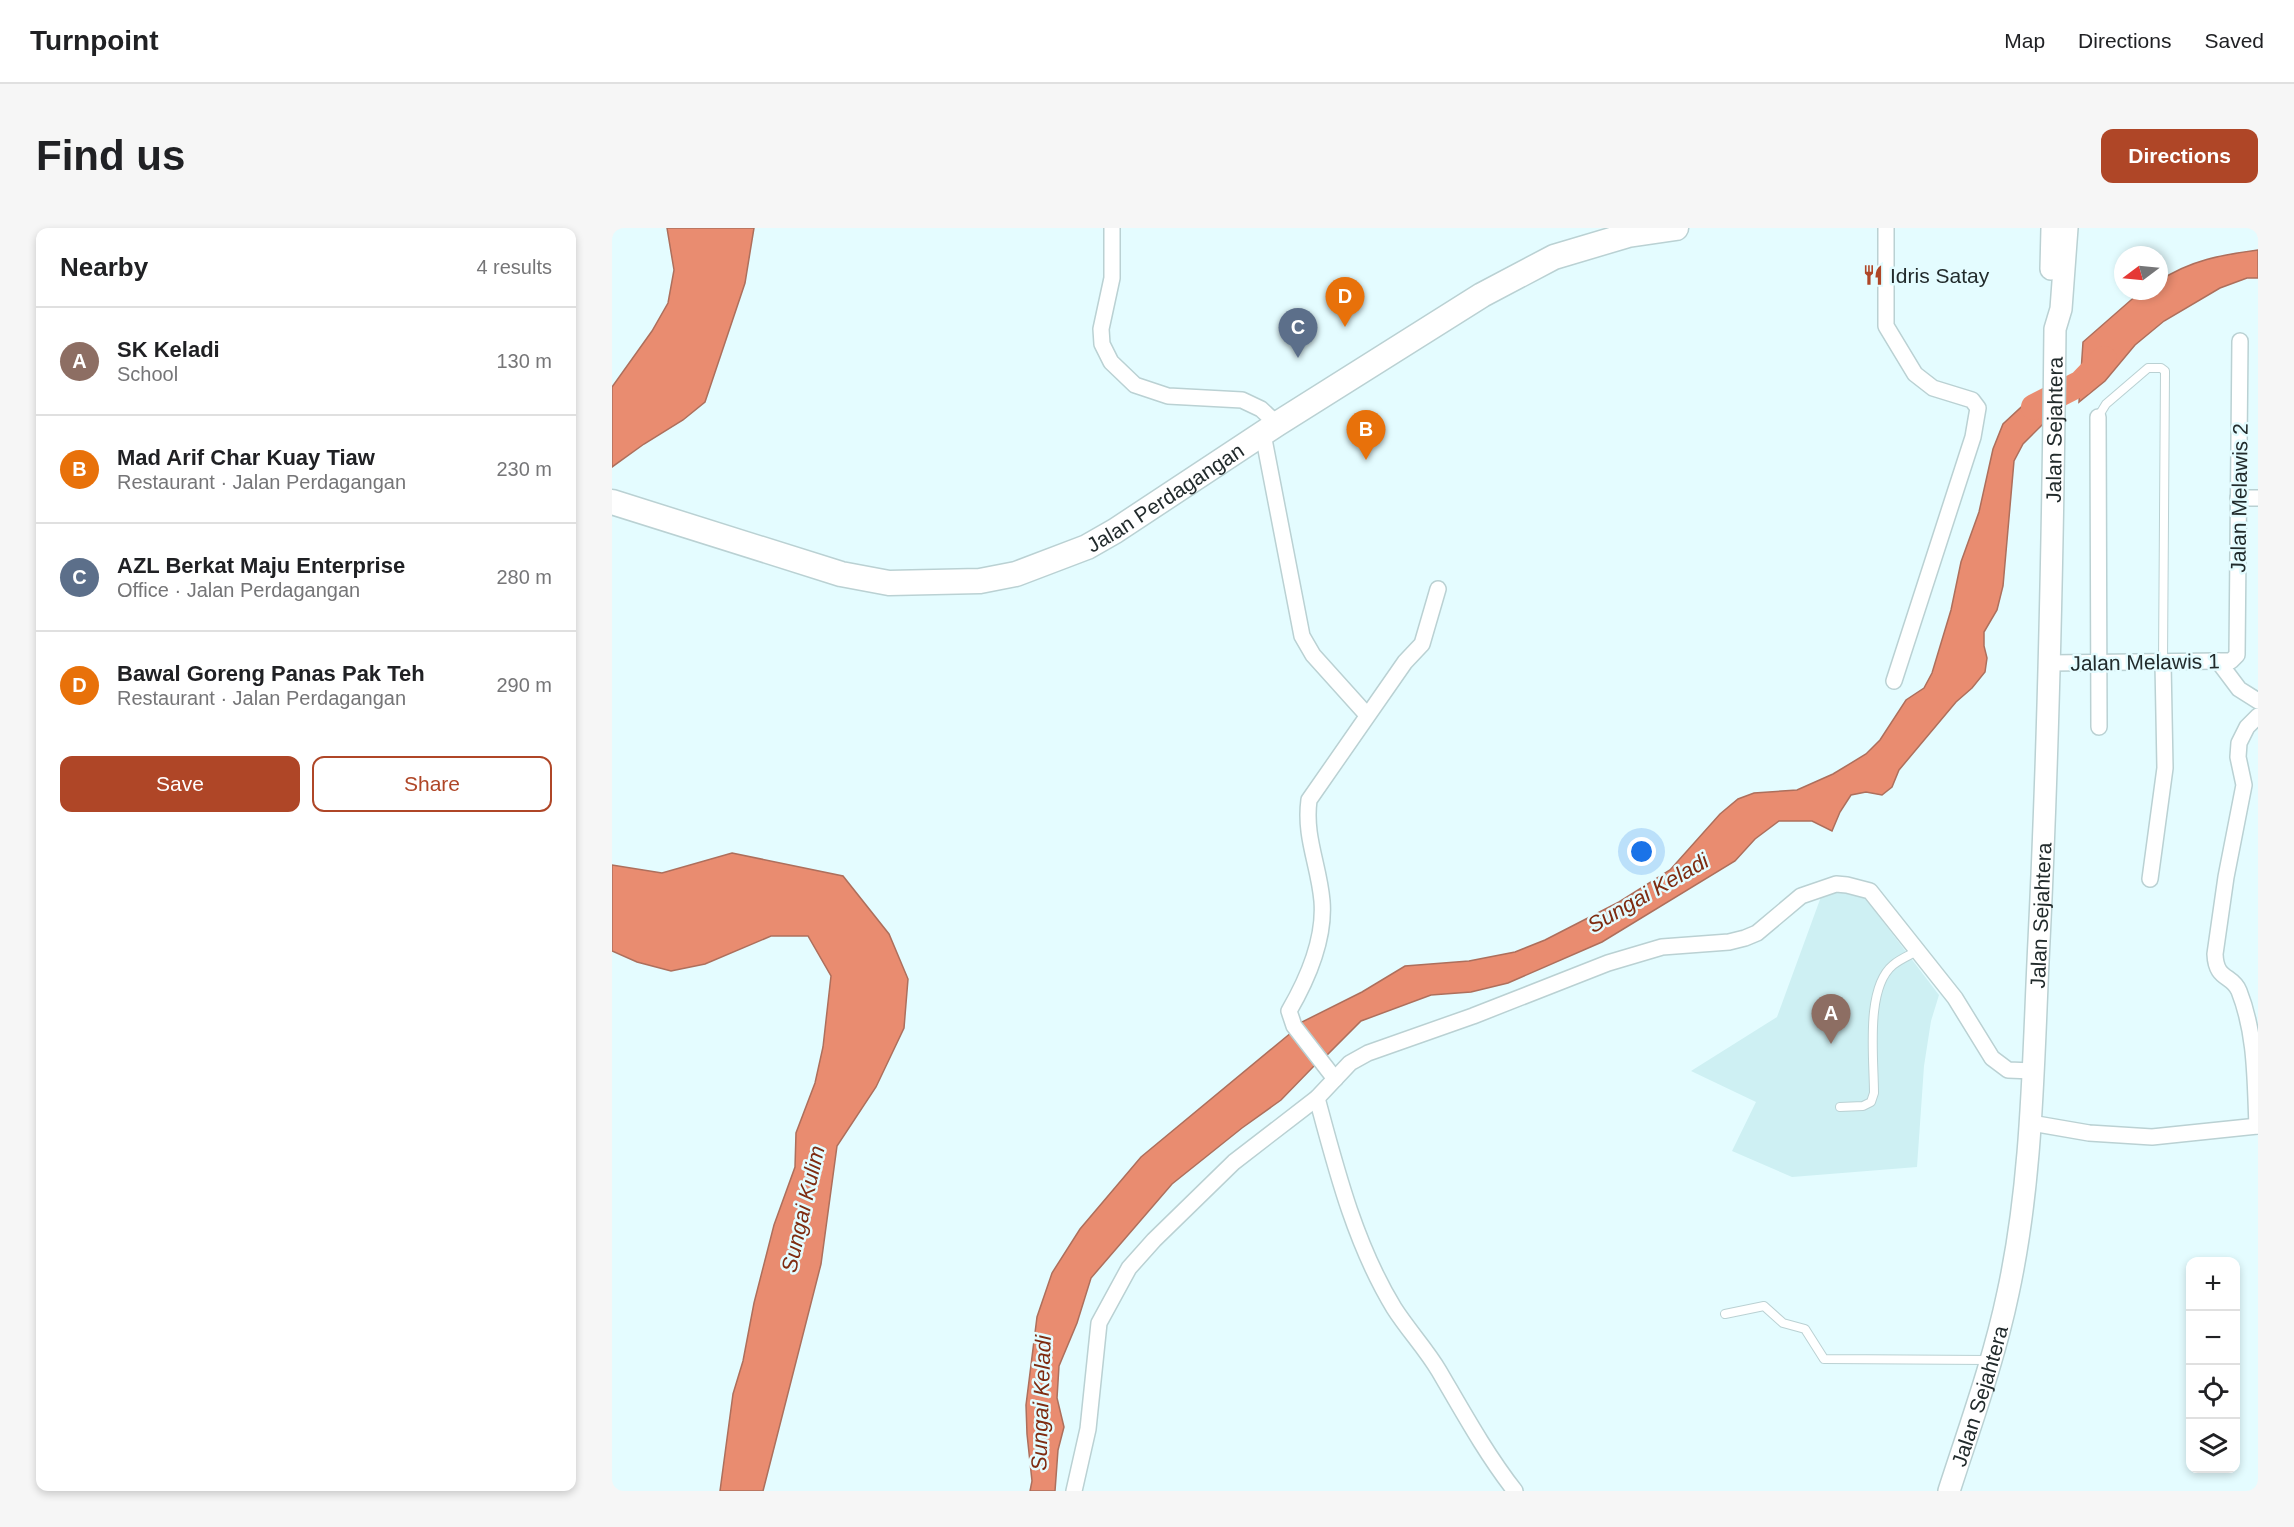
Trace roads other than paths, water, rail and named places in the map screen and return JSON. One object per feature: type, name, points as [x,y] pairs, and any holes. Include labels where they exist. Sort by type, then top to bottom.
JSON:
[{"type":"main road","name":"Jalan Sejahtera","points":[[1949,1491],[1990,1360],[2008,1293],[2022,1207],[2031,1123],[2050,663],[2055,361],[2055,329],[2050,309],[2052,228]]},
{"type":"main road","name":"Jalan Sejahtera","points":[[2055,329],[2061,309],[2067,228]]},
{"type":"main road","name":"Jalan Perdagangan","points":[[612,502],[841,574],[889,583],[980,581],[1016,573],[1087,547],[1114,531],[1482,295],[1554,257],[1597,243],[1661,229]]},
{"type":"street","points":[[1112,228],[1112,278],[1101,329],[1102,344],[1111,362],[1135,385],[1168,396],[1242,400],[1261,409],[1270,429],[1302,636],[1313,655],[1367,715]]},
{"type":"street","points":[[1886,228],[1886,327],[1915,374],[1933,388],[1972,400],[1978,408],[1973,437],[1894,681]]},
{"type":"street","name":"Jalan Melawis 2","points":[[2237,655],[2240,341]]},
{"type":"street","points":[[2098,417],[2099,727]]},
{"type":"street","points":[[2238,498],[2258,498]]},
{"type":"street","points":[[1335,1079],[1294,1026],[1289,1011],[1311,965],[1322,921],[1322,900],[1308,837],[1309,800],[1405,662],[1422,644],[1438,589]]},
{"type":"street","name":"Jalan Melawis 1","points":[[2050,663],[2231,661],[2237,655]]},
{"type":"street","points":[[2218,661],[2239,689],[2258,701]]},
{"type":"street","points":[[2150,879],[2165,768],[2163,663]]},
{"type":"street","points":[[2031,1123],[2089,1133],[2152,1137],[2258,1126],[2254,1044],[2238,988],[2215,966],[2215,954],[2244,785],[2238,757],[2239,743],[2247,727],[2258,716]]},
{"type":"street","points":[[1074,1491],[1088,1429],[1099,1323],[1129,1268],[1154,1240],[1234,1162],[1317,1098],[1350,1063],[1368,1053],[1473,1016],[1608,963],[1662,947],[1729,942],[1757,933],[1801,896],[1836,884],[1870,891],[1956,998],[1992,1058],[2008,1070],[2033,1071]]},
{"type":"street","points":[[1317,1098],[1337,1173],[1366,1254],[1394,1308],[1435,1365],[1498,1470],[1515,1491]]},
{"type":"lane","points":[[2098,417],[2106,404],[2148,368],[2162,368],[2165,371],[2163,663]]},
{"type":"lane","points":[[1840,1107],[1863,1106],[1871,1102],[1874,1093],[1874,1003],[1881,979],[1893,965],[1918,951]]},
{"type":"lane","points":[[1725,1314],[1764,1306],[1783,1323],[1805,1329],[1824,1359],[1990,1360]]},
{"type":"water","points":[[667,228],[754,228],[745,283],[705,402],[683,420],[612,467],[612,387],[652,331],[668,303],[674,270]]},
{"type":"water","points":[[2258,250],[2258,278],[2247,278],[2220,288],[2164,321],[2135,345],[2105,381],[2079,402],[2083,342],[2131,300],[2168,300],[2168,276],[2195,263],[2219,256]]},
{"type":"water","points":[[2046,391],[2047,420],[2023,444],[2014,461],[2003,586],[1997,610],[1984,632],[1987,658],[1985,672],[1956,702],[1899,770],[1892,787],[1882,795],[1866,792],[1851,795],[1832,831],[1812,821],[1779,821],[1755,839],[1735,861],[1602,942],[1508,983],[1471,992],[1431,995],[1361,1021],[1321,1061],[1294,1026],[1362,992],[1405,966],[1469,961],[1515,952],[1545,940],[1619,902],[1670,870],[1720,814],[1738,799],[1754,793],[1797,790],[1833,774],[1866,754],[1880,740],[1906,700],[1924,688],[1932,673],[1951,610],[1961,562],[1979,512],[1993,449],[2003,424],[2031,398]]},
{"type":"water","name":"Sungai Kulim","points":[[732,853],[843,876],[889,934],[908,979],[904,1028],[876,1087],[837,1146],[821,1264],[763,1491],[720,1491],[733,1394],[743,1361],[754,1303],[774,1225],[795,1167],[796,1133],[815,1083],[823,1047],[831,976],[808,936],[771,936],[705,964],[671,971],[637,962],[612,951],[612,865],[662,873]]},
{"type":"water","points":[[1292,1032],[1315,1065],[1281,1100],[1172,1184],[1091,1278],[1077,1323],[1059,1366],[1057,1398],[1064,1427],[1058,1450],[1055,1491],[1030,1491],[1032,1481],[1026,1405],[1037,1317],[1052,1273],[1080,1229],[1141,1157]]},
{"type":"waterway","name":"Sungai Keladi","points":[[2034,407],[2081,383],[2104,359]]},
{"type":"place","name":"Idris Satay","points":[[1873,275]]},
{"type":"place","name":"Bawal Goreng Panas Pak Teh","points":[[1345,327]]},
{"type":"place","name":"AZL Berkat Maju Enterprise","points":[[1298,358]]},
{"type":"place","name":"Mad Arif Char Kuay Tiaw","points":[[1366,460]]},
{"type":"place","name":"SK Keladi","points":[[1831,1044]]}]
